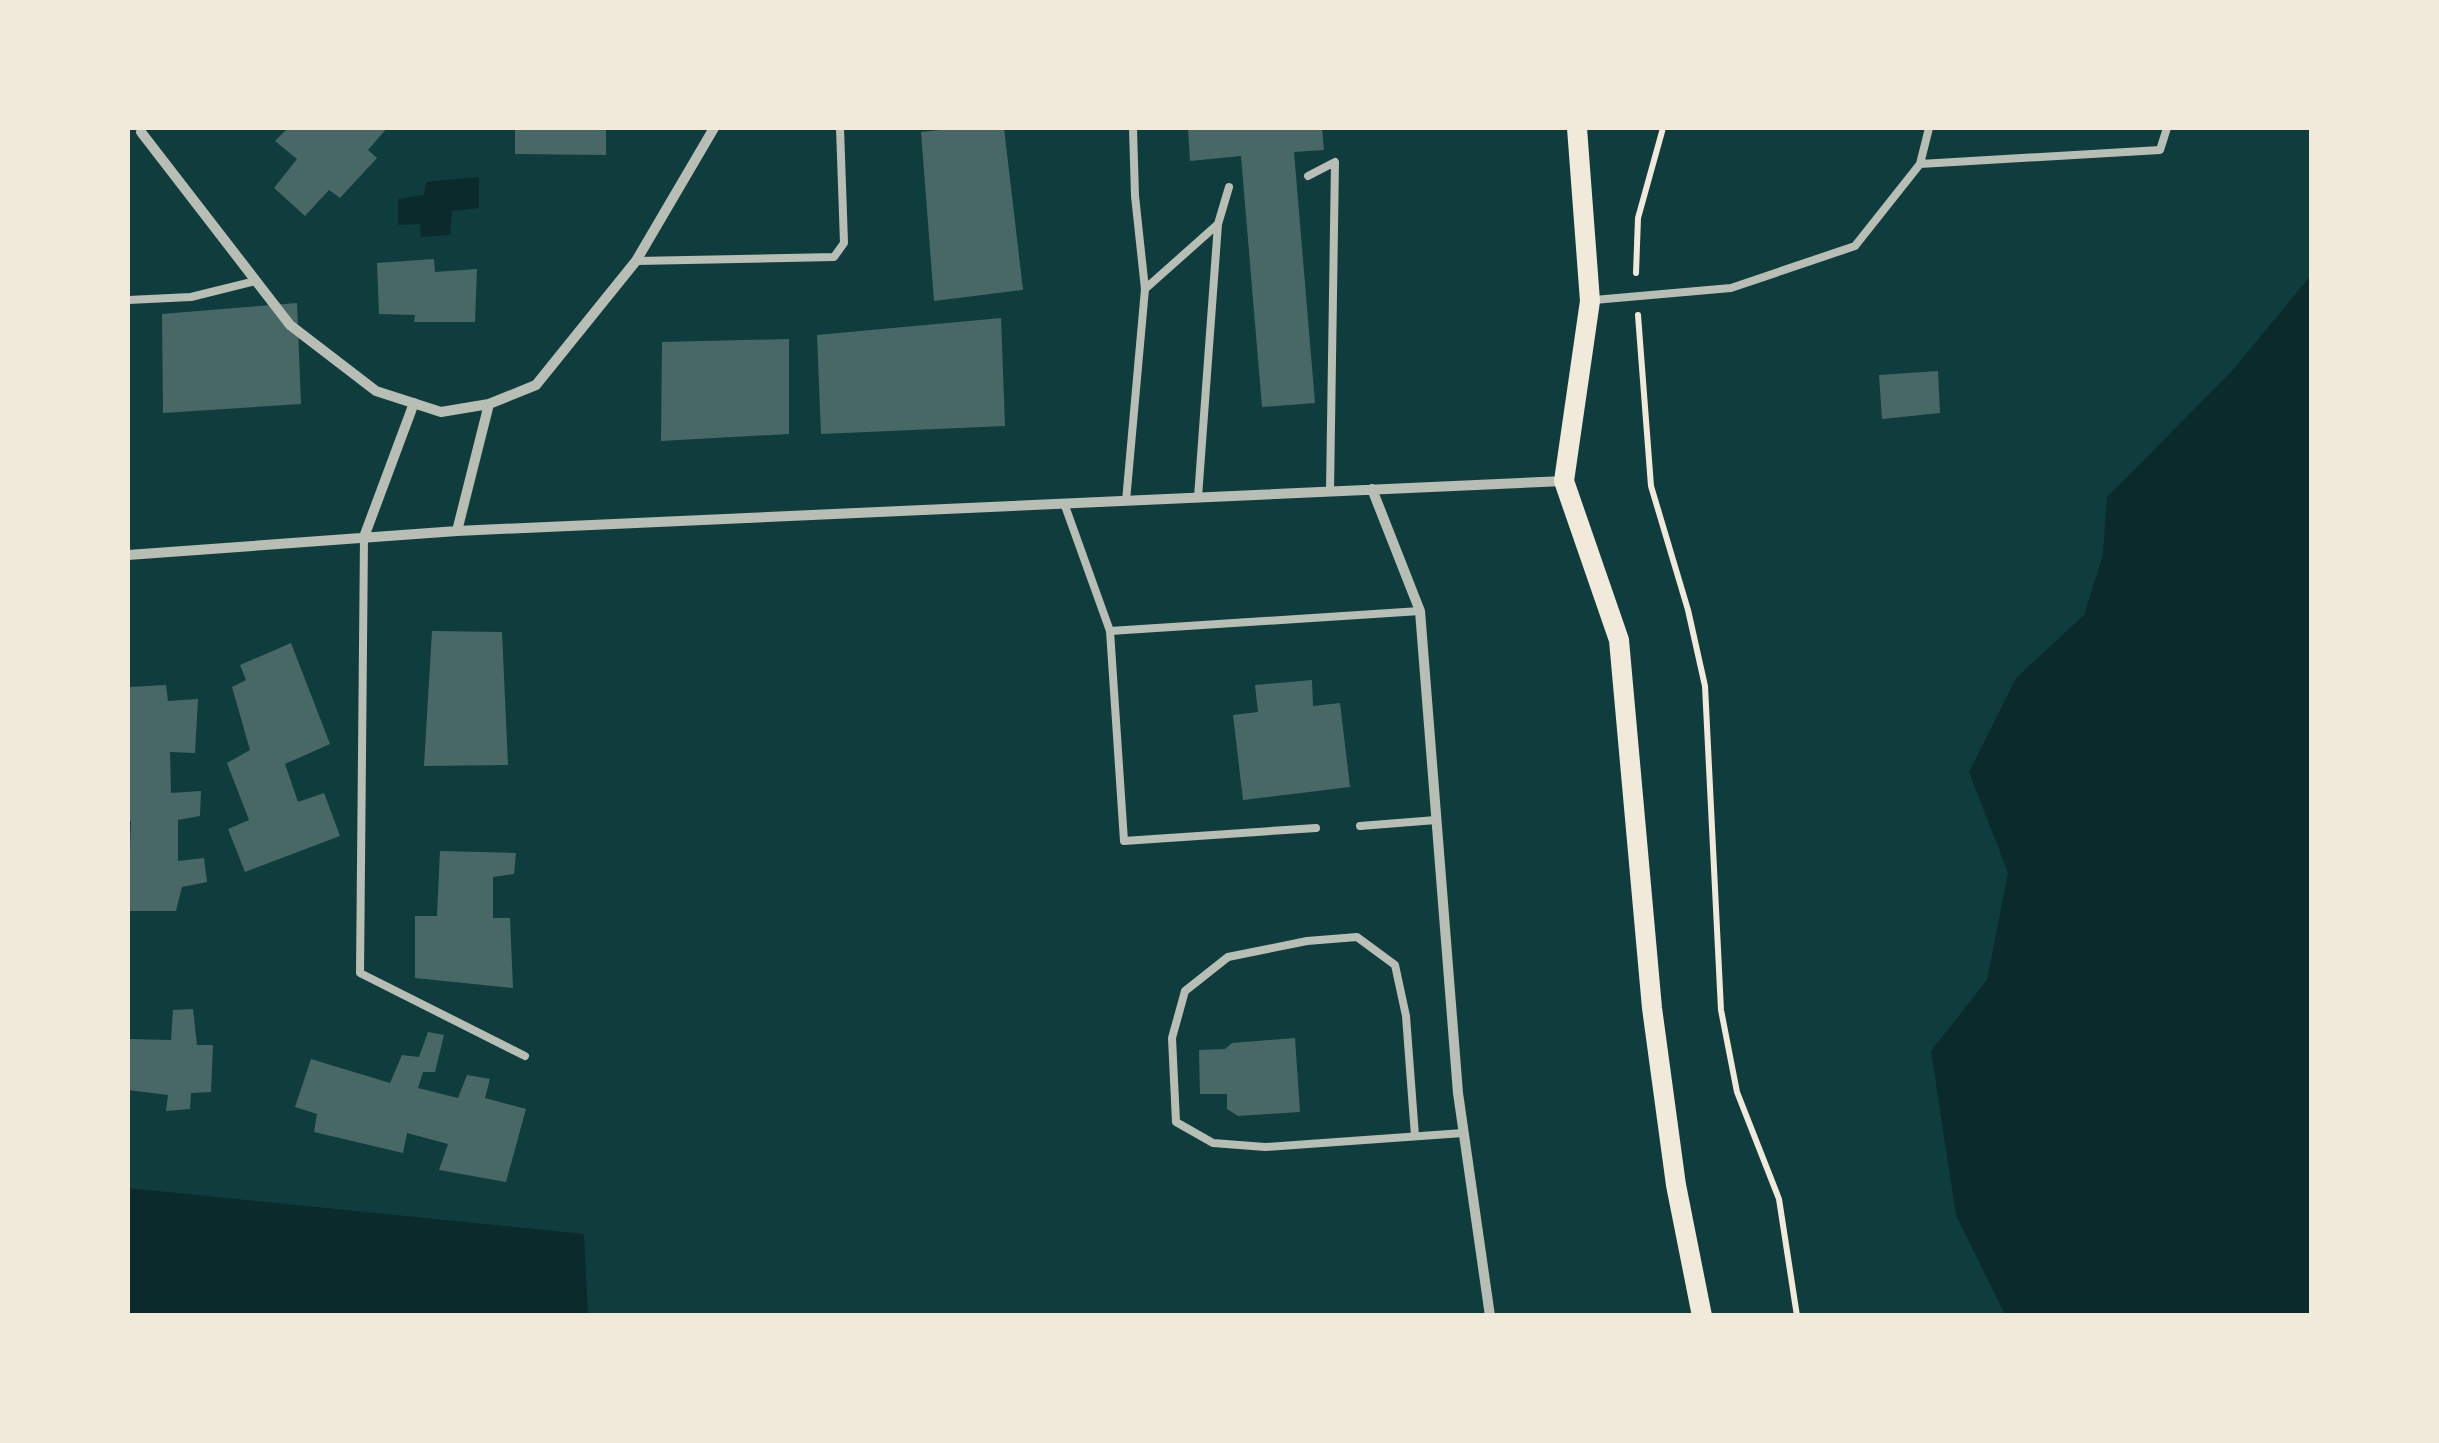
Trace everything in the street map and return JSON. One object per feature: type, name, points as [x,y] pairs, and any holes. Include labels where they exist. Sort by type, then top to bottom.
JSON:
[{"type":"main road","points":[[1577,128],[1590,301],[1564,480],[1619,640],[1652,1008],[1676,1185],[1702,1316]]},
{"type":"street","points":[[139,130],[290,325],[376,390],[442,412],[488,404],[536,385],[636,262],[714,128]]},
{"type":"street","points":[[364,537],[414,403]]},
{"type":"street","points":[[458,531],[488,404]]},
{"type":"street","points":[[128,555],[458,531],[1564,480]]},
{"type":"street","points":[[1372,490],[1420,611],[1463,1133],[1490,1316]]},
{"type":"lane","points":[[636,262],[834,257],[844,243],[840,128]]},
{"type":"lane","points":[[1126,501],[1145,289],[1134,196],[1132,128]]},
{"type":"lane","points":[[1590,301],[1731,288],[1855,246],[1920,164],[1929,128]]},
{"type":"lane","points":[[1920,164],[2160,150],[2167,128]]},
{"type":"lane","points":[[1308,176],[1335,162],[1330,491]]},
{"type":"lane","points":[[1198,497],[1218,224],[1230,186]]},
{"type":"lane","points":[[1145,289],[1218,224]]},
{"type":"lane","points":[[128,300],[191,297],[256,280]]},
{"type":"lane","points":[[1064,503],[1110,632],[1124,841],[1316,828]]},
{"type":"lane","points":[[364,537],[360,973],[524,1056]]},
{"type":"lane","points":[[1110,632],[1420,611]]},
{"type":"lane","points":[[1360,826],[1436,820]]},
{"type":"lane","points":[[1416,1136],[1406,1016],[1395,965],[1356,938],[1307,941],[1228,958],[1185,991],[1172,1038],[1176,1122],[1213,1144],[1265,1147],[1463,1133]]},
{"type":"path","points":[[1662,128],[1638,218],[1637,296],[1650,486],[1688,610],[1705,686],[1720,1010],[1737,1092],[1779,1199],[1797,1316]]},
{"type":"water","points":[[479,177],[479,208],[452,211],[450,235],[421,237],[420,224],[398,225],[398,199],[424,195],[426,182]]},
{"type":"water","points":[[2311,275],[2311,1315],[2005,1315],[1956,1215],[1931,1051],[1987,980],[2008,873],[1969,772],[2016,678],[2084,615],[2103,555],[2107,497],[2232,371]]},
{"type":"water","points":[[128,1188],[584,1234],[588,1315],[128,1315]]},
{"type":"building","points":[[288,128],[387,128],[368,150],[377,158],[340,198],[329,190],[305,216],[274,188],[297,159],[275,141]]},
{"type":"building","points":[[515,128],[606,128],[606,155],[515,154]]},
{"type":"building","points":[[1004,128],[1023,290],[934,301],[921,132]]},
{"type":"building","points":[[1188,128],[1322,128],[1324,150],[1294,152],[1315,403],[1262,407],[1241,156],[1190,161]]},
{"type":"building","points":[[434,259],[435,272],[477,269],[475,322],[414,322],[415,315],[379,314],[377,263]]},
{"type":"building","points":[[297,303],[301,404],[163,413],[162,314]]},
{"type":"building","points":[[1001,318],[1005,426],[821,434],[817,335]]},
{"type":"building","points":[[789,339],[789,434],[661,441],[662,342]]},
{"type":"building","points":[[1938,371],[1940,413],[1882,419],[1879,375]]},
{"type":"building","points":[[432,631],[502,632],[508,765],[424,766]]},
{"type":"building","points":[[291,643],[330,744],[285,764],[298,802],[324,793],[340,836],[245,872],[228,829],[249,820],[227,763],[250,750],[232,687],[246,680],[240,665]]},
{"type":"building","points":[[1312,680],[1313,706],[1340,703],[1350,787],[1243,800],[1233,715],[1258,712],[1255,685]]},
{"type":"building","points":[[166,685],[168,701],[198,699],[195,753],[170,752],[171,793],[201,791],[200,816],[178,820],[178,861],[204,858],[207,882],[182,887],[176,911],[128,911],[128,687]]},
{"type":"building","points":[[440,851],[516,853],[514,874],[493,877],[493,918],[510,918],[513,988],[415,978],[415,916],[437,916]]},
{"type":"building","points":[[193,1009],[197,1045],[213,1045],[211,1092],[191,1093],[190,1109],[166,1111],[168,1095],[128,1090],[128,1039],[171,1040],[173,1010]]},
{"type":"building","points":[[428,1032],[444,1035],[435,1072],[423,1072],[418,1088],[458,1098],[467,1075],[490,1079],[485,1098],[526,1109],[506,1182],[439,1170],[448,1144],[407,1133],[403,1153],[314,1132],[317,1114],[295,1107],[311,1059],[390,1083],[402,1055],[419,1057]]},
{"type":"building","points":[[1295,1038],[1300,1112],[1238,1116],[1227,1109],[1227,1094],[1200,1094],[1199,1050]]}]
